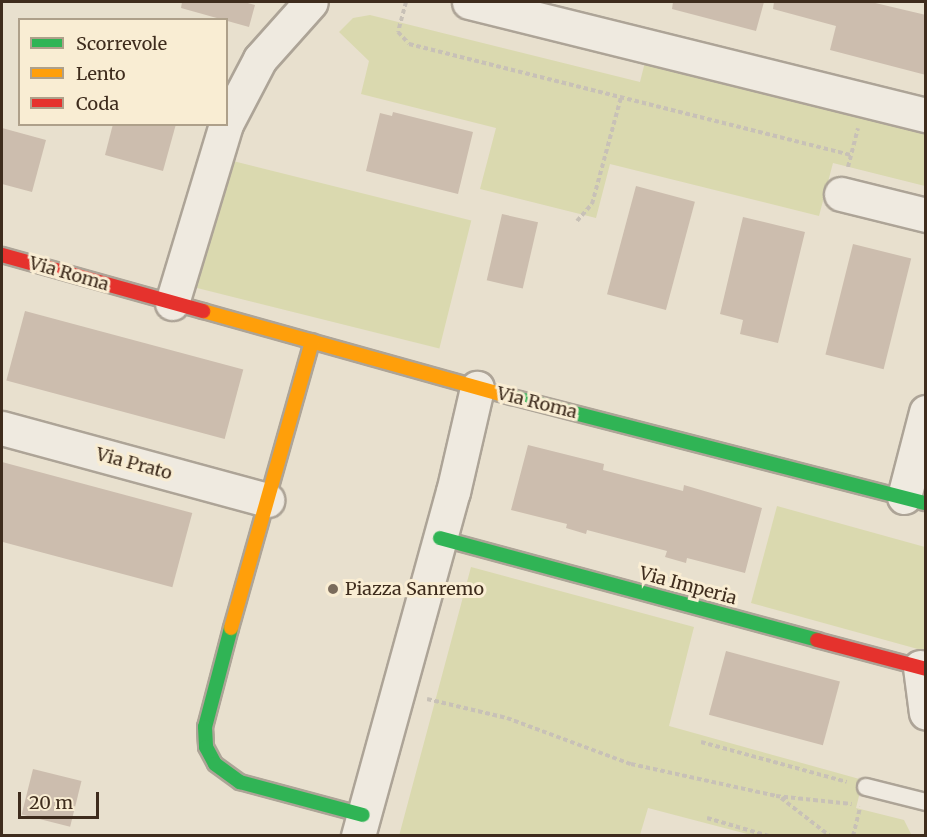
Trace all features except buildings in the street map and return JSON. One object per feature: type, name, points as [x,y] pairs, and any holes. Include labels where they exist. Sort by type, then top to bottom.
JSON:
[{"type":"street","points":[[228,120],[260,59],[311,2]]},
{"type":"street","points":[[469,2],[926,115]]},
{"type":"street","points":[[172,303],[225,126]]},
{"type":"street","points":[[841,194],[926,215]]},
{"type":"street","name":"Via Roma","points":[[2,255],[477,388],[915,500],[926,412]]},
{"type":"street","points":[[312,341],[214,689],[205,727],[206,747],[215,764],[240,782],[360,825],[440,538],[477,388]]},
{"type":"street","name":"Via Prato","points":[[2,428],[267,500]]},
{"type":"street","name":"Via Imperia","points":[[440,538],[923,668]]},
{"type":"street","points":[[923,668],[926,713]]},
{"type":"lane","points":[[866,787],[926,802]]},
{"type":"path","points":[[406,2],[398,32],[410,44],[851,155]]},
{"type":"path","points":[[577,221],[592,204],[621,97]]},
{"type":"path","points":[[841,194],[865,100]]},
{"type":"path","points":[[397,692],[507,718],[631,764],[776,796],[826,804],[862,802],[852,836]]},
{"type":"path","points":[[701,742],[866,787]]},
{"type":"path","points":[[776,796],[830,836]]},
{"type":"path","points":[[706,818],[769,836]]},
{"type":"green space","points":[[370,15],[640,82],[646,58],[925,128],[925,186],[833,163],[819,216],[610,164],[596,218],[480,189],[496,128],[361,94],[369,61],[339,32],[353,18]]},
{"type":"green space","points":[[221,158],[471,220],[439,348],[189,286]]},
{"type":"green space","points":[[777,506],[925,547],[925,651],[751,603]]},
{"type":"green space","points":[[471,567],[694,627],[669,726],[863,780],[856,808],[904,820],[912,836],[751,835],[648,808],[640,835],[399,836]]},
{"type":"traffic: fast","points":[[512,397],[926,503]]},
{"type":"traffic: fast","points":[[440,538],[817,640]]},
{"type":"traffic: fast","points":[[231,628],[205,727],[206,747],[215,764],[240,782],[363,815]]},
{"type":"traffic: slow","points":[[203,311],[512,397]]},
{"type":"traffic: slow","points":[[231,628],[312,341]]},
{"type":"traffic: jam","points":[[2,255],[203,311]]},
{"type":"traffic: jam","points":[[817,640],[926,669]]},
{"type":"place","name":"Piazza Sanremo","points":[[333,589]]}]
